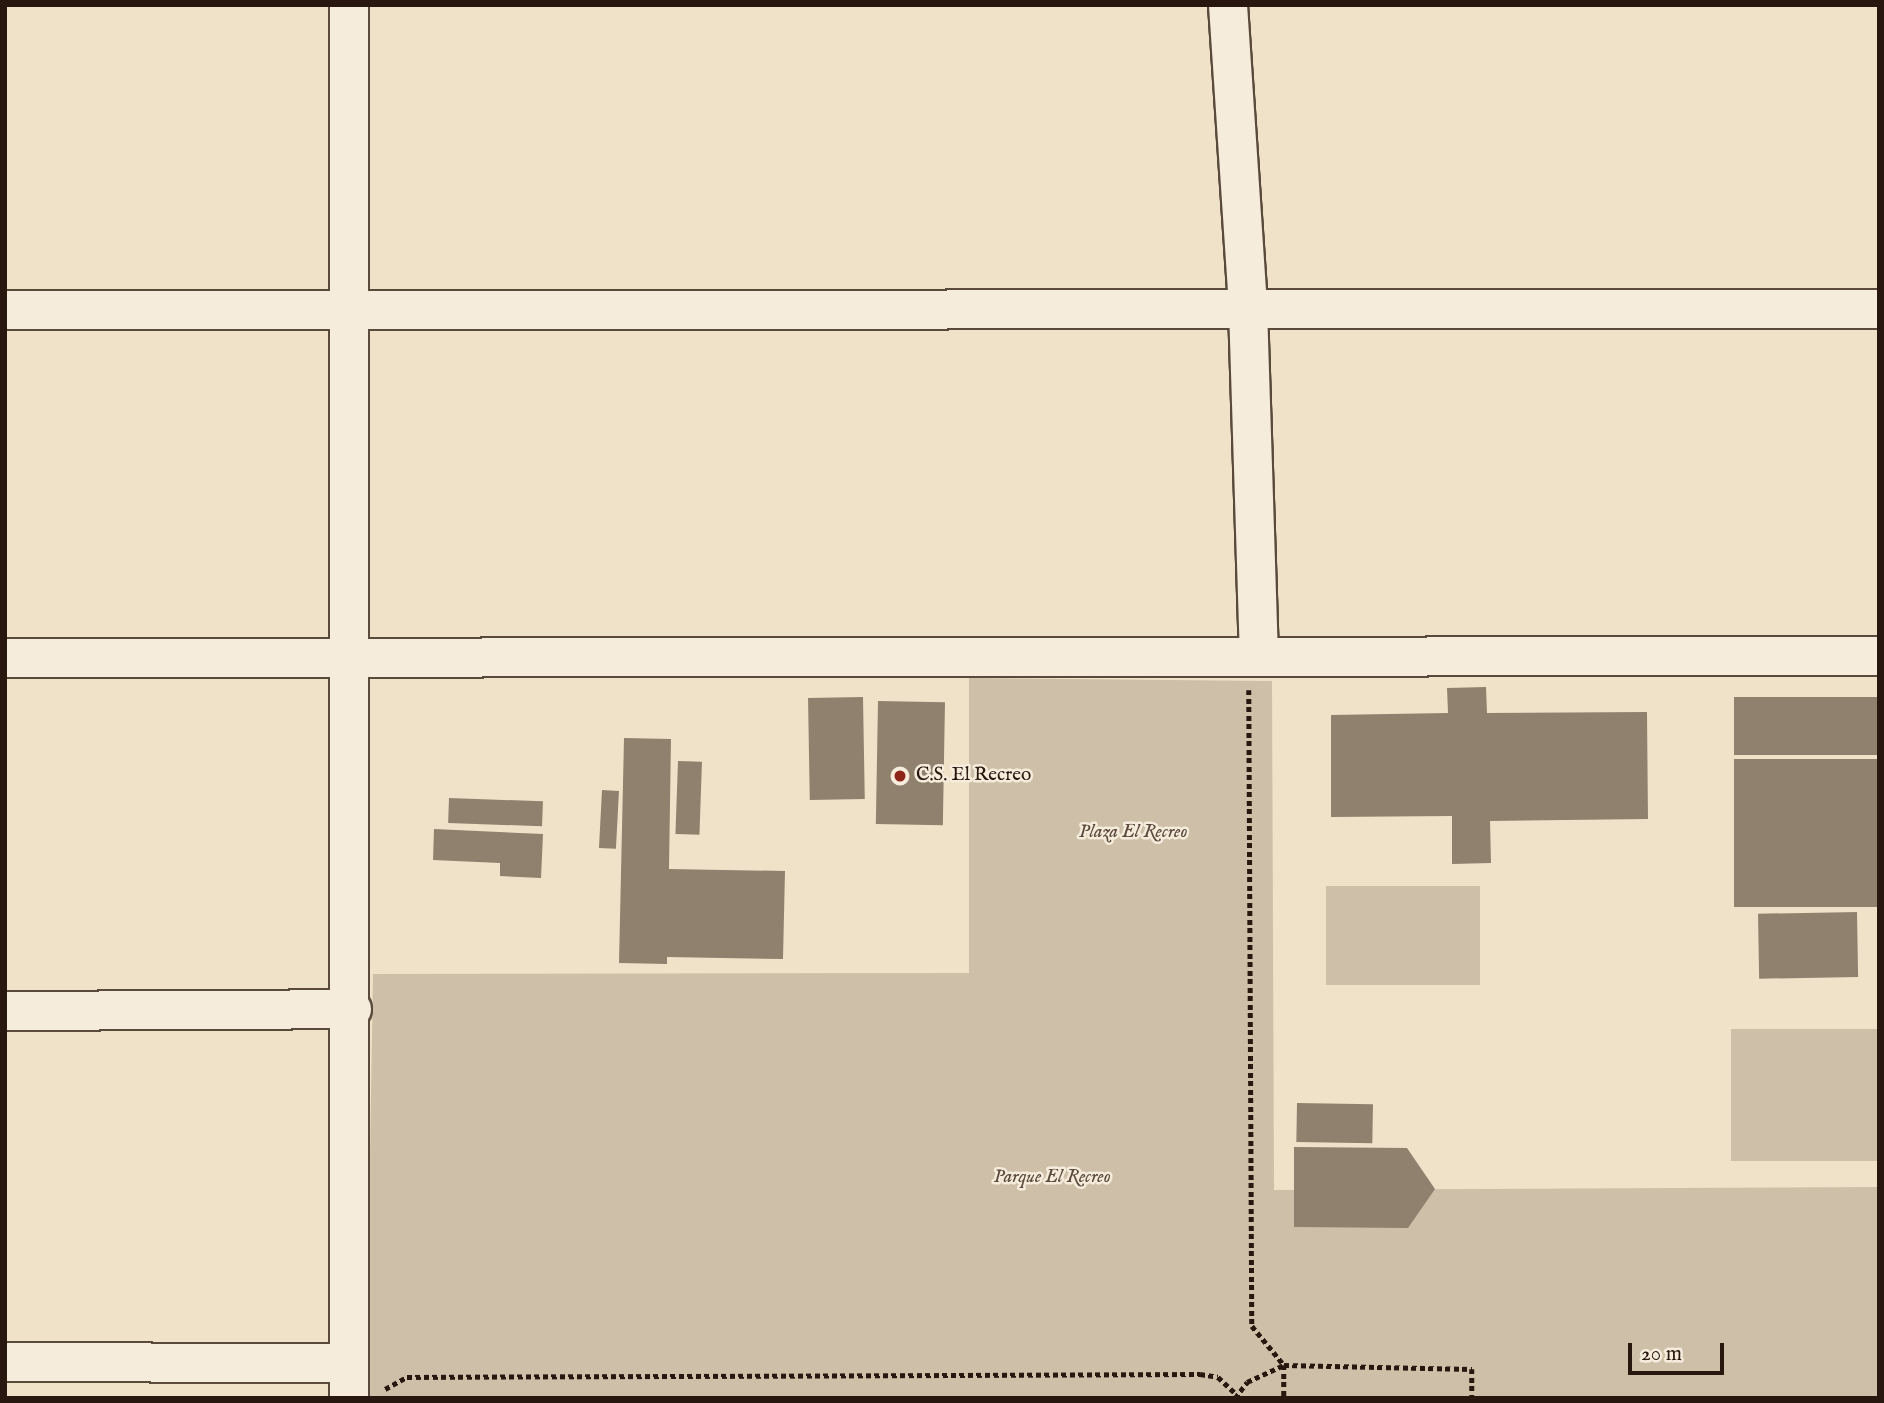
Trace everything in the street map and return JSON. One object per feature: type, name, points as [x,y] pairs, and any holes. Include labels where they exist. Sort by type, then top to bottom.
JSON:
[{"type":"street","points":[[5,1362],[358,1385],[348,657],[346,310],[349,5]]},
{"type":"street","points":[[1228,5],[1248,308],[1259,657]]},
{"type":"street","points":[[5,310],[1879,309]]},
{"type":"street","points":[[5,658],[1879,656]]},
{"type":"street","points":[[5,1011],[352,1009]]},
{"type":"path","points":[[1259,657],[1247,680],[1252,1326],[1284,1365],[1284,1398]]},
{"type":"path","points":[[358,1385],[407,1377],[1188,1374],[1218,1377],[1235,1395],[1284,1365],[1472,1369],[1472,1398]]},
{"type":"green space","name":"Parque El Recreo","points":[[969,678],[1272,681],[1274,1190],[1879,1187],[1879,1398],[366,1398],[373,974],[969,973]]},
{"type":"green space","points":[[1326,886],[1480,886],[1480,985],[1326,985]]},
{"type":"green space","points":[[1731,1029],[1879,1029],[1879,1161],[1731,1161]]},
{"type":"building","points":[[1486,687],[1487,713],[1647,712],[1648,819],[1490,821],[1491,863],[1452,864],[1452,816],[1331,817],[1331,715],[1448,713],[1447,688]]},
{"type":"building","points":[[863,697],[865,799],[810,800],[808,698]]},
{"type":"building","points":[[1734,697],[1879,697],[1879,755],[1734,755]]},
{"type":"building","points":[[878,701],[945,702],[943,825],[876,824]]},
{"type":"building","points":[[624,738],[671,739],[669,869],[785,871],[783,959],[667,957],[667,964],[619,963]]},
{"type":"building","points":[[1734,759],[1879,759],[1879,907],[1734,907]]},
{"type":"building","points":[[678,761],[702,762],[699,835],[675,834]]},
{"type":"building","points":[[602,790],[619,791],[616,849],[599,848]]},
{"type":"building","points":[[449,798],[543,801],[542,826],[448,823]]},
{"type":"building","points":[[434,829],[543,834],[541,878],[500,876],[500,863],[433,860]]},
{"type":"building","points":[[1857,912],[1858,977],[1759,979],[1758,914]]},
{"type":"building","points":[[1297,1103],[1373,1104],[1372,1143],[1296,1142]]},
{"type":"building","points":[[1294,1147],[1407,1148],[1435,1189],[1408,1228],[1294,1227]]},
{"type":"place","name":"C.S. El Recreo","points":[[900,776]]},
{"type":"park label","name":"Plaza El Recreo","points":[[1133,833]]}]
